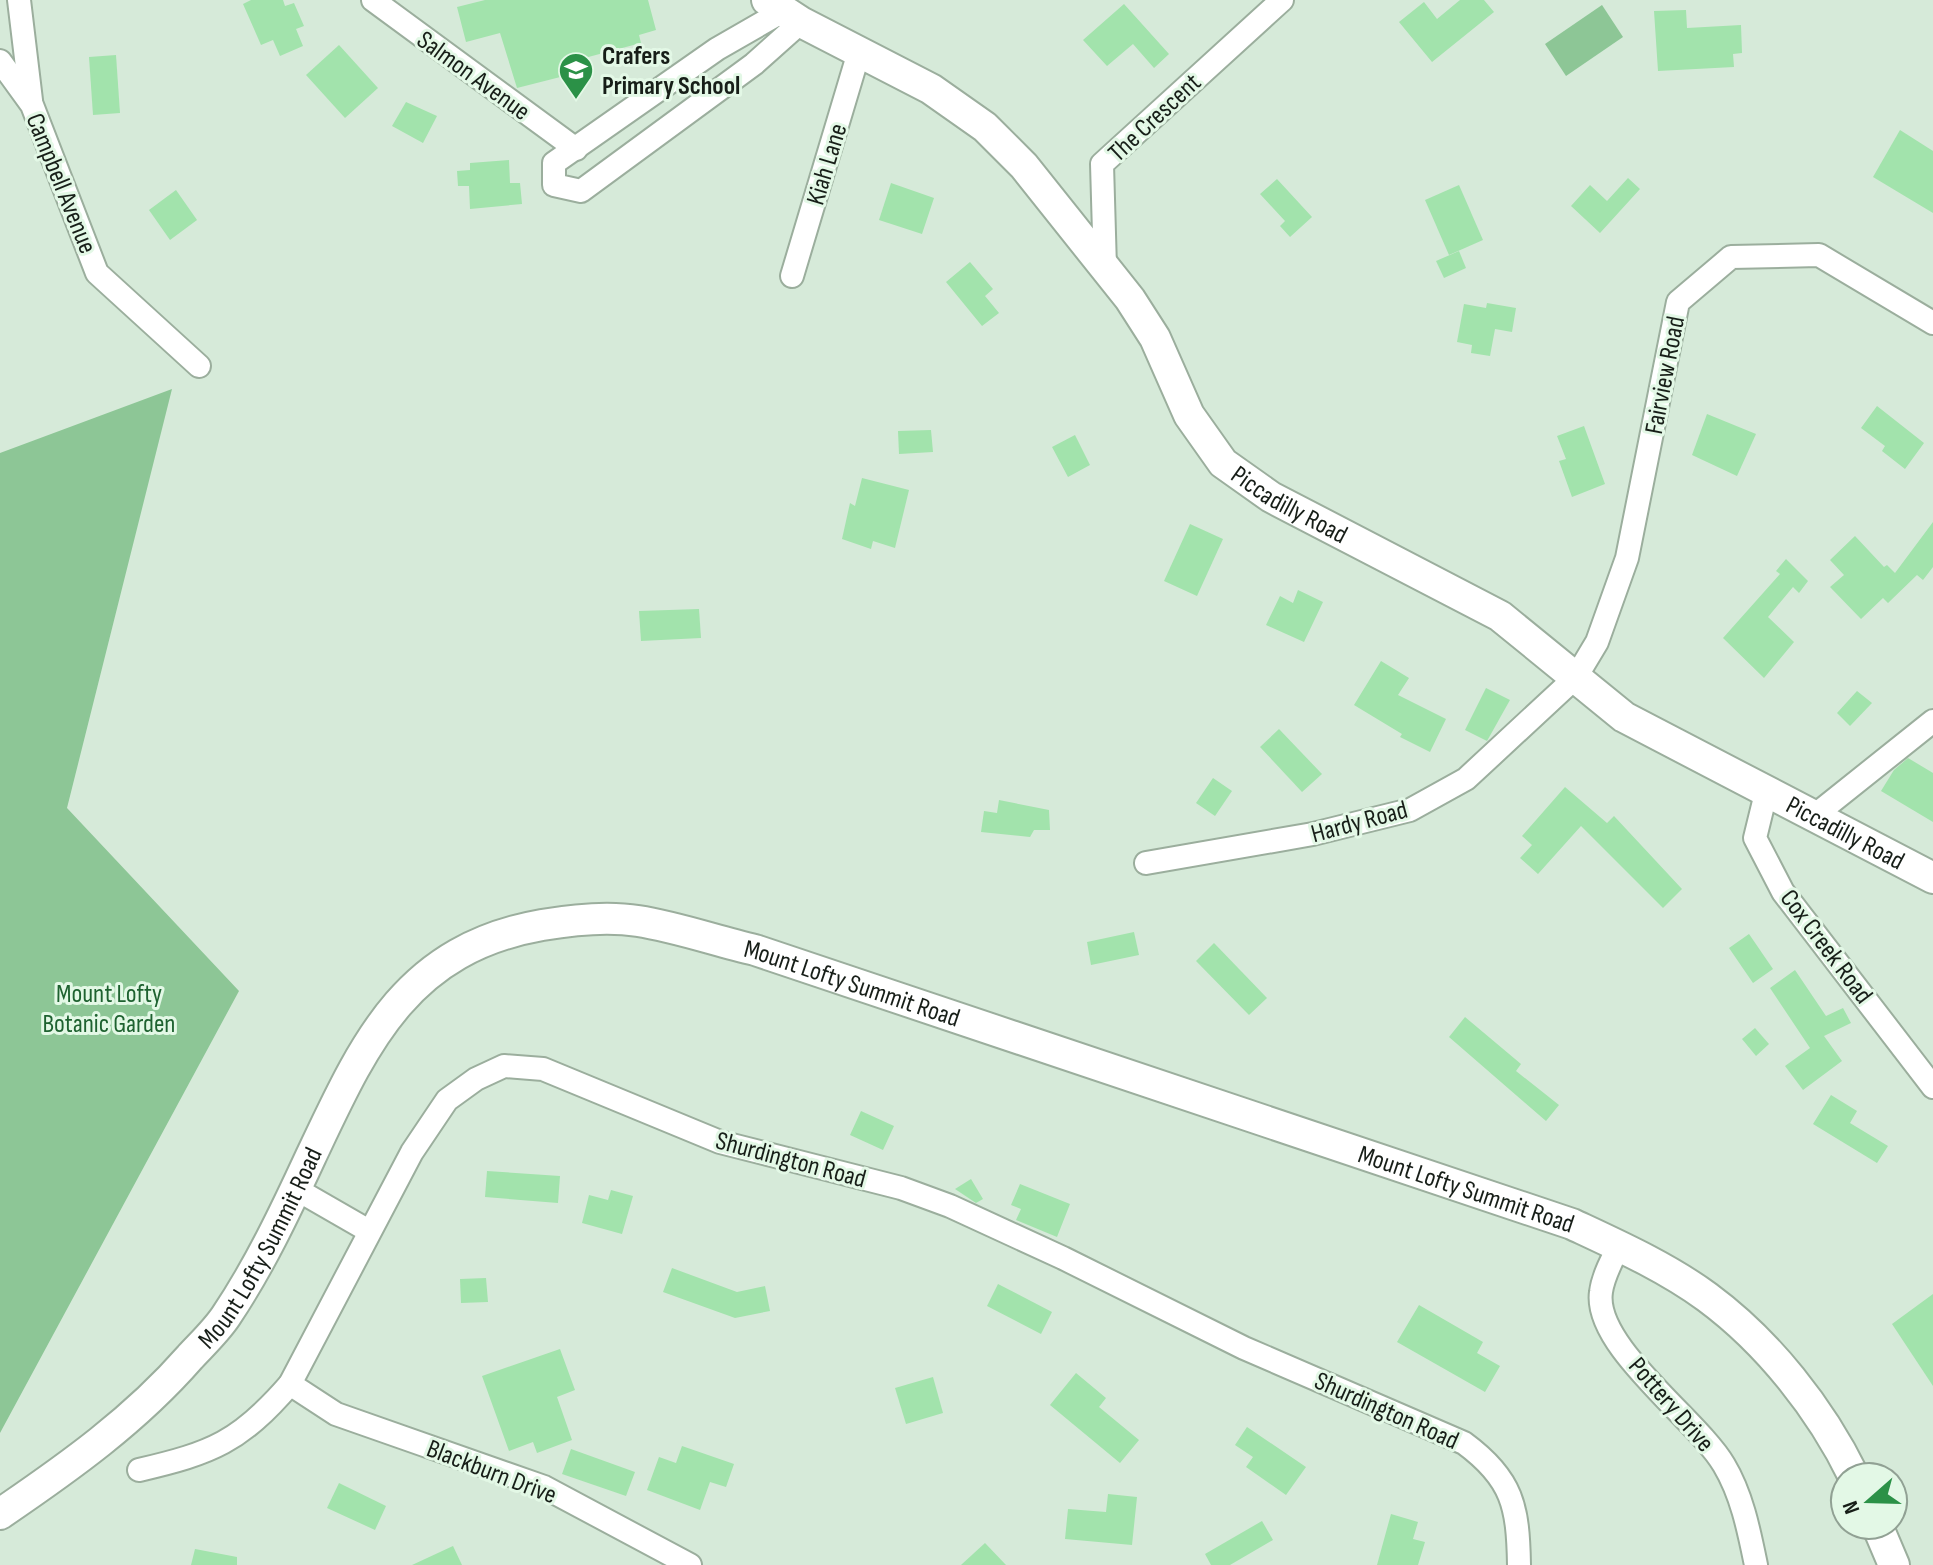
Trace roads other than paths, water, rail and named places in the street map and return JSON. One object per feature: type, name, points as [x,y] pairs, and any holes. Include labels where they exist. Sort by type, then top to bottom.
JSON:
[{"type":"main road","name":"Piccadilly Road","points":[[784,11],[931,89],[985,127],[1024,166],[1105,268],[1155,338],[1189,415],[1223,463],[1271,497],[1500,616],[1624,717],[1933,878]]},
{"type":"main road","name":"Mount Lofty Summit Road","points":[[0,1514],[68,1468],[152,1400],[225,1318],[296,1189],[356,1059],[386,1016],[419,981],[475,945],[520,929],[565,921],[636,920],[755,950],[1572,1224],[1619,1246],[1708,1298],[1761,1346],[1813,1408],[1844,1461]]},
{"type":"main road","points":[[1884,1541],[1894,1565]]},
{"type":"street","points":[[19,0],[32,105]]},
{"type":"street","name":"Salmon Avenue","points":[[373,0],[576,149]]},
{"type":"street","name":"The Crescent","points":[[1105,268],[1102,164],[1282,0]]},
{"type":"street","points":[[784,11],[754,64],[581,191],[554,185],[554,163],[717,49],[784,11]]},
{"type":"street","name":"Kiah Lane","points":[[792,276],[859,52]]},
{"type":"street","name":"Campbell Avenue","points":[[0,61],[32,105],[97,273],[199,366]]},
{"type":"street","name":"Fairview Road","points":[[1576,677],[1597,642],[1627,558],[1678,302],[1731,257],[1819,255],[1933,323]]},
{"type":"street","name":"Hardy Road","points":[[1146,863],[1313,834],[1410,810],[1466,779],[1576,677]]},
{"type":"street","points":[[1814,816],[1933,721]]},
{"type":"street","name":"Cox Creek Road","points":[[1766,793],[1755,838],[1783,892],[1933,1087]]},
{"type":"street","name":"Shurdington Road","points":[[139,1470],[185,1459],[227,1442],[246,1431],[290,1384],[412,1152],[447,1100],[476,1079],[504,1066],[543,1069],[720,1142],[901,1188],[950,1206],[1244,1348],[1464,1443],[1492,1464],[1507,1485],[1518,1521],[1519,1565]]},
{"type":"street","points":[[296,1189],[369,1231]]},
{"type":"street","name":"Pottery Drive","points":[[1619,1246],[1601,1293],[1603,1319],[1629,1357],[1724,1464],[1747,1520],[1756,1565]]},
{"type":"street","name":"Blackburn Drive","points":[[290,1384],[336,1414],[544,1487],[690,1565]]},
{"type":"place","name":"Crafers Primary School","points":[[576,101]]},
{"type":"park label","name":"Mount Lofty Botanic Garden","points":[[109,1008]]}]
